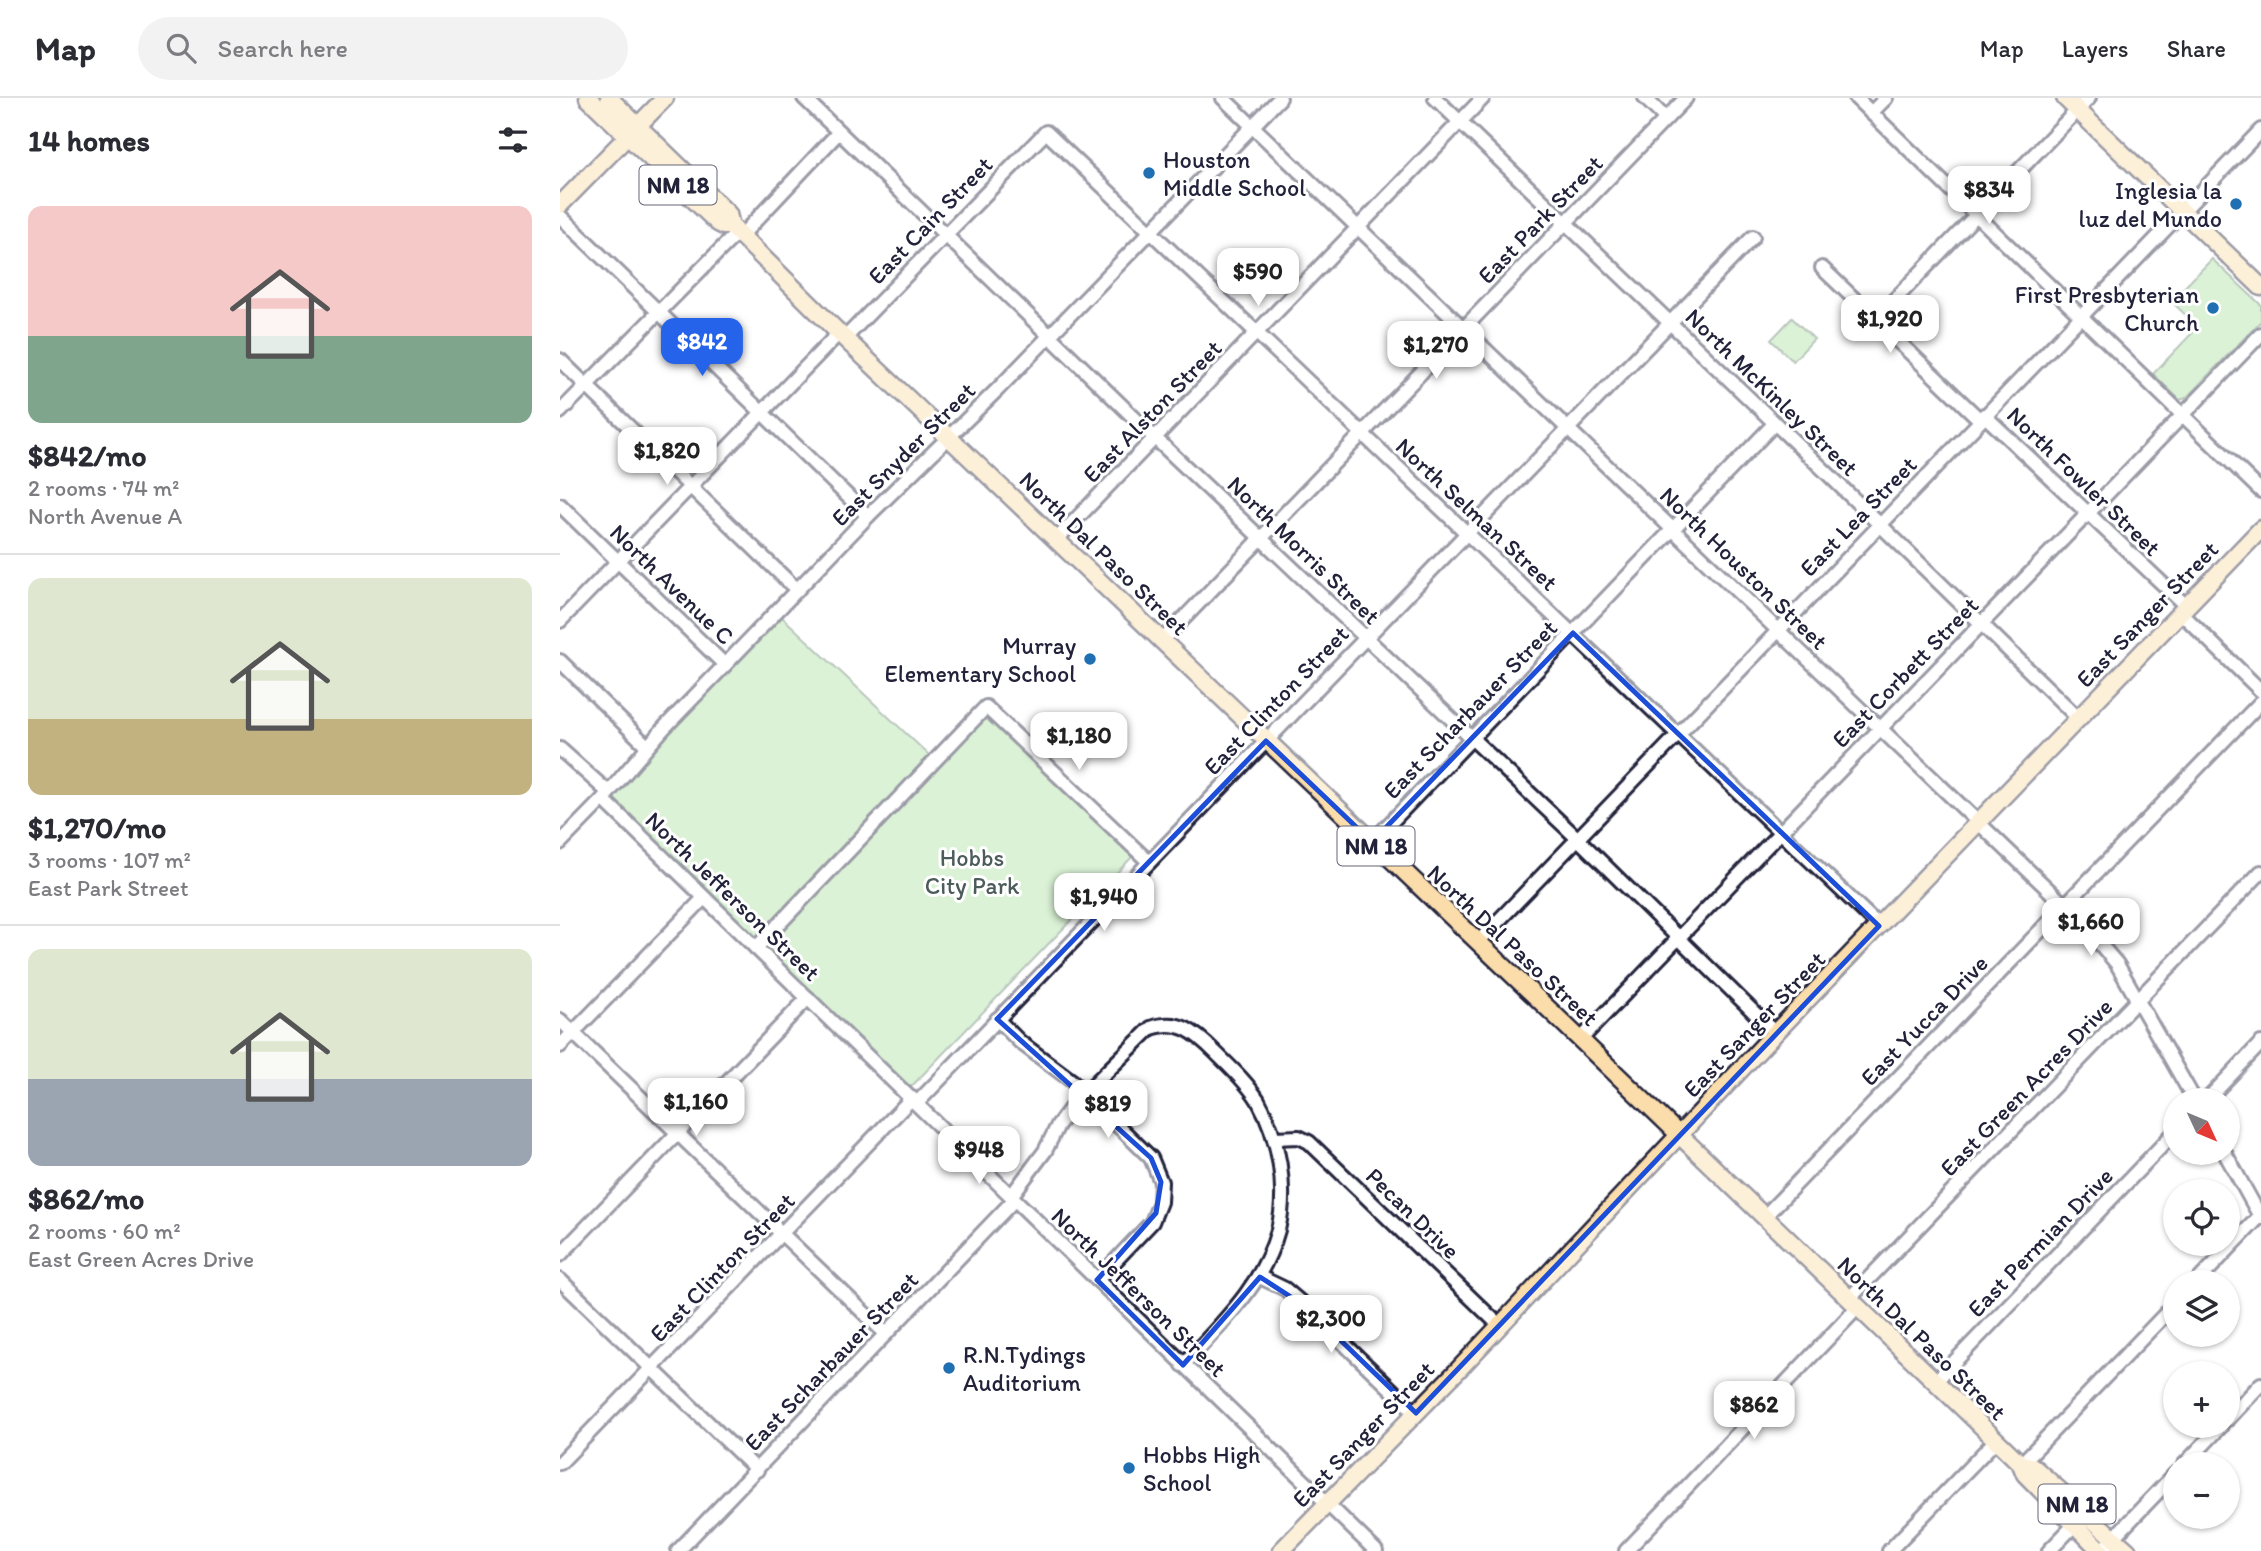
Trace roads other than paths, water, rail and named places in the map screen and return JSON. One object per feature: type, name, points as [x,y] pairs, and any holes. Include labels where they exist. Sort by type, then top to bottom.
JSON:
[{"type":"main road","name":"NM 18","points":[[588,98],[633,131]]},
{"type":"main road","points":[[609,98],[633,131]]},
{"type":"main road","points":[[560,205],[665,98]]},
{"type":"main road","points":[[2077,102],[2182,211],[2261,286]]},
{"type":"main road","name":"North Dal Paso Street","points":[[633,131],[728,214],[736,232],[842,336],[1581,1039],[2021,1464],[2025,1474],[2081,1518],[2114,1537],[2128,1551]]},
{"type":"main road","name":"East Sanger Street","points":[[1281,1551],[1500,1326],[1775,1033],[2261,528]]},
{"type":"main road","name":"North Dal Paso Street","points":[[2081,1518],[2101,1551]]},
{"type":"street","name":"North Morris Street","points":[[804,98],[1155,438],[1577,838],[1775,1033]]},
{"type":"street","name":"North Houston Street","points":[[1223,98],[2064,906],[2117,964],[2188,1088]]},
{"type":"street","name":"East Snyder Street","points":[[560,844],[647,746],[868,516],[1280,98]]},
{"type":"street","name":"North McKinley Street","points":[[1435,98],[2078,718]]},
{"type":"street","name":"East Alston Street","points":[[1056,541],[1483,98]]},
{"type":"street","points":[[1645,98],[1666,119]]},
{"type":"street","name":"East Park Street","points":[[1162,640],[1686,98]]},
{"type":"street","points":[[1856,98],[2261,491]]},
{"type":"street","points":[[1871,113],[1886,98]]},
{"type":"street","points":[[1876,319],[1976,215],[2077,102]]},
{"type":"street","name":"East Lea Street","points":[[1478,942],[2261,130]]},
{"type":"street","points":[[560,412],[736,232],[839,132]]},
{"type":"street","name":"North Selman Street","points":[[1046,132],[1879,926]]},
{"type":"street","name":"East Cain Street","points":[[560,621],[761,412],[842,336],[1046,132]]},
{"type":"street","points":[[560,216],[868,516]]},
{"type":"street","name":"East Clinton Street","points":[[560,1463],[997,1019],[1753,237]]},
{"type":"street","name":"North Fowler Street","points":[[1822,268],[2087,514],[2261,691]]},
{"type":"street","name":"East Corbett Street","points":[[1581,1039],[2261,334]]},
{"type":"street","points":[[560,360],[797,590]]},
{"type":"street","name":"East Scharbauer Street","points":[[1371,842],[1774,424]]},
{"type":"street","name":"North Avenue C","points":[[560,505],[725,665]]},
{"type":"street","points":[[560,661],[647,746]]},
{"type":"street","name":"East Yucca Drive","points":[[1764,1217],[2261,702]]},
{"type":"street","points":[[756,948],[986,707],[1149,862]]},
{"type":"street","name":"North Jefferson Street","points":[[560,749],[704,898],[915,1100],[1376,1551]]},
{"type":"street","name":"East Green Acres Drive","points":[[1626,1551],[1854,1303],[2261,872]]},
{"type":"street","points":[[560,1046],[704,898]]},
{"type":"street","points":[[560,1255],[808,998]]},
{"type":"street","points":[[997,1019],[1020,1042],[1084,1093],[1151,1158],[1161,1182],[1160,1202],[1152,1223],[1097,1280]]},
{"type":"street","points":[[560,1020],[886,1334]]},
{"type":"street","name":"East Scharbauer Street","points":[[678,1551],[1013,1197],[1045,1151],[1058,1125],[1084,1093],[1133,1044],[1151,1028],[1160,1025],[1181,1025],[1194,1032],[1236,1072],[1257,1098],[1273,1138],[1282,1189],[1272,1250],[1260,1277],[1231,1314],[1183,1364]]},
{"type":"street","points":[[2218,1088],[2261,1043]]},
{"type":"street","name":"Pecan Drive","points":[[1273,1138],[1299,1137],[1309,1142],[1500,1326]]},
{"type":"street","name":"East Permian Drive","points":[[1935,1382],[2163,1144]]},
{"type":"street","points":[[2209,1270],[2261,1217],[2232,1166]]},
{"type":"street","points":[[1260,1277],[1285,1289],[1305,1306],[1416,1413]]},
{"type":"street","points":[[560,1280],[757,1469]]},
{"type":"street","points":[[2021,1464],[2163,1316]]},
{"type":"street","points":[[2240,1406],[2261,1384]]},
{"type":"street","points":[[2196,1452],[2210,1438]]},
{"type":"street","points":[[1889,1551],[1996,1440]]},
{"type":"street","points":[[2101,1551],[2163,1486]]},
{"type":"street","points":[[2049,1551],[2081,1518]]},
{"type":"place","name":"Houston Middle School","points":[[1149,173]]},
{"type":"place","name":"Inglesia la luz del Mundo","points":[[2236,204]]},
{"type":"place","name":"First Presbyterian Church","points":[[2213,308]]},
{"type":"place","name":"Murray Elementary School","points":[[1090,659]]},
{"type":"place","name":"R.N.Tydings Auditorium","points":[[949,1368]]},
{"type":"place","name":"Hobbs High School","points":[[1129,1468]]},
{"type":"park label","name":"Hobbs City Park","points":[[972,871]]}]
